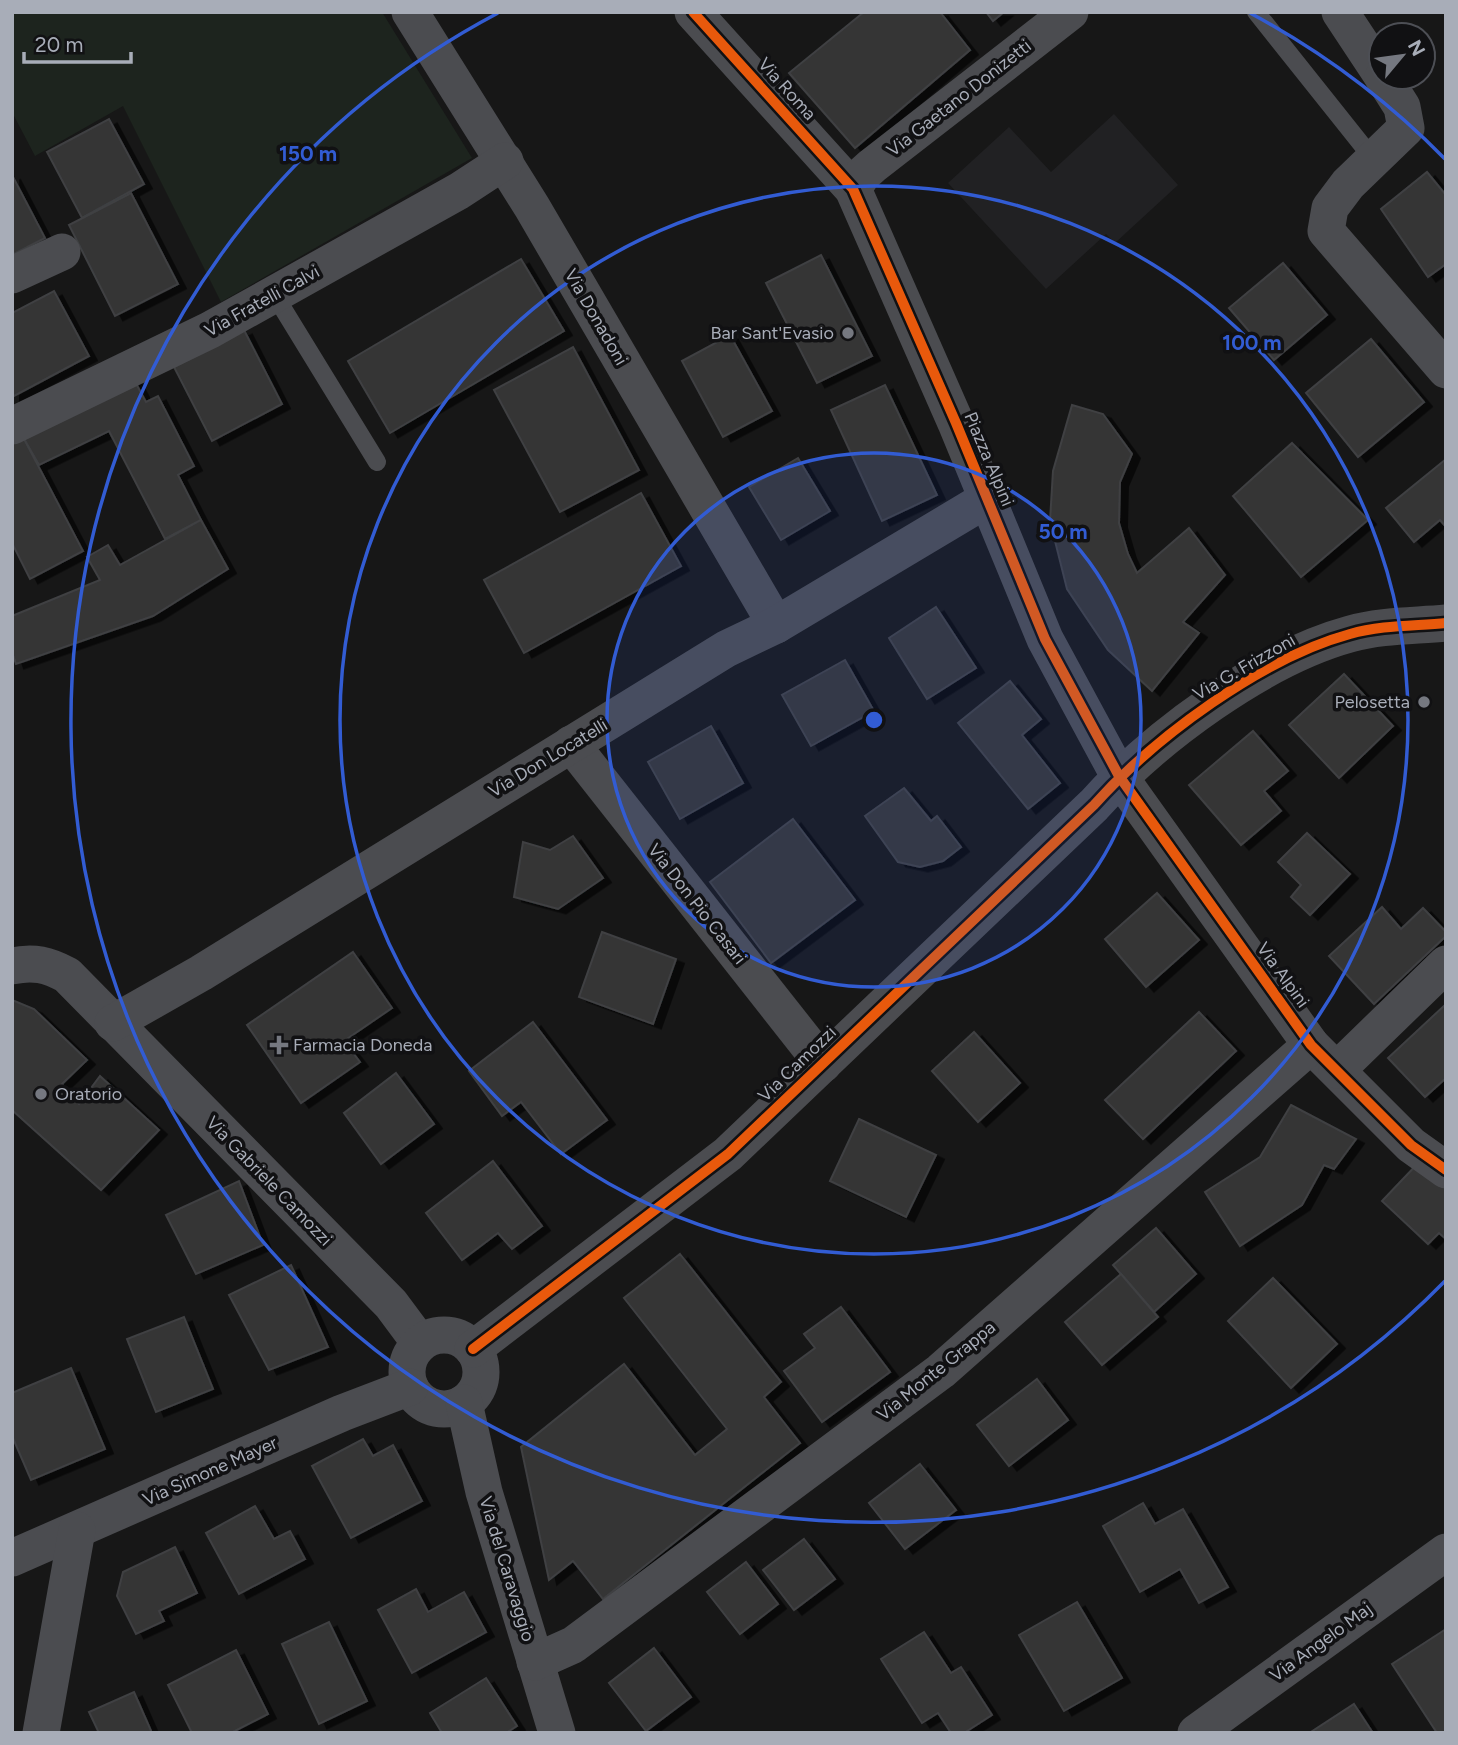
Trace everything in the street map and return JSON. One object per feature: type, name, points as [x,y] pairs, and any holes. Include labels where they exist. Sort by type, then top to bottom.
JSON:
[{"type":"street","name":"Via Donadoni","points":[[410,12],[505,161],[776,625]]},
{"type":"street","name":"Via Roma","points":[[693,12],[853,189]]},
{"type":"street","name":"Via Gaetano Donizetti","points":[[853,189],[872,166],[1070,12]]},
{"type":"street","points":[[1352,17],[1367,46]]},
{"type":"street","points":[[1392,91],[1402,107],[1406,128],[1361,172],[1330,208],[1326,231],[1446,370]]},
{"type":"street","name":"Via Fratelli Calvi","points":[[12,426],[211,330],[458,191],[505,161]]},
{"type":"street","name":"Piazza Alpini","points":[[853,189],[1045,639],[1119,776]]},
{"type":"street","points":[[12,275],[62,252]]},
{"type":"street","name":"Via Don Locatelli","points":[[113,1023],[201,973],[726,649],[776,625],[987,499]]},
{"type":"street","name":"Via G. Frizzoni","points":[[1119,776],[1202,710],[1262,672],[1319,644],[1371,629],[1446,623]]},
{"type":"street","name":"Via Don Pio Casari","points":[[571,744],[823,1064]]},
{"type":"street","name":"Via Alpini","points":[[1119,776],[1311,1045],[1411,1145],[1446,1170]]},
{"type":"street","name":"Via Camozzi","points":[[474,1349],[728,1154],[1094,804],[1119,776]]},
{"type":"street","name":"Via Gabriele Camozzi","points":[[12,967],[26,963],[46,965],[67,975],[391,1304],[420,1343]]},
{"type":"street","points":[[1337,1070],[1446,964]]},
{"type":"street","name":"Via Monte Grappa","points":[[535,1662],[573,1645],[941,1371],[1311,1045]]},
{"type":"street","points":[[448,1335],[463,1339],[474,1349],[480,1363],[480,1379],[474,1392],[464,1403],[449,1409],[433,1408],[419,1400],[410,1387],[407,1363],[420,1343],[433,1336],[448,1335]]},
{"type":"street","name":"Via Simone Mayer","points":[[12,1558],[330,1418],[410,1387]]},
{"type":"street","name":"Via del Caravaggio","points":[[464,1403],[484,1492],[557,1733]]},
{"type":"street","points":[[41,1733],[76,1530]]},
{"type":"street","name":"Via Angelo Maj","points":[[1196,1733],[1446,1552]]},
{"type":"lane","points":[[1256,12],[1361,172]]},
{"type":"lane","points":[[274,294],[377,462]]},
{"type":"shaded area","points":[[12,12],[382,12],[472,158],[221,302],[123,106],[35,156],[12,112]]},
{"type":"shaded area","points":[[1114,114],[1178,185],[1115,243],[1106,234],[1046,289],[948,183],[1009,127],[1051,172]]},
{"type":"building","points":[[864,12],[940,12],[970,50],[855,148],[789,73]]},
{"type":"building","points":[[986,12],[1004,12],[993,21]]},
{"type":"building","points":[[109,119],[144,184],[82,218],[47,152]]},
{"type":"building","points":[[1427,172],[1446,195],[1446,264],[1428,277],[1381,209]]},
{"type":"building","points":[[12,175],[45,238],[12,255]]},
{"type":"building","points":[[131,193],[178,284],[115,316],[69,225]]},
{"type":"building","points":[[821,255],[872,356],[817,383],[766,283]]},
{"type":"building","points":[[521,259],[564,331],[390,433],[348,361]]},
{"type":"building","points":[[1283,263],[1327,315],[1274,360],[1229,308]]},
{"type":"building","points":[[54,291],[89,356],[12,397],[12,313]]},
{"type":"building","points":[[244,330],[282,404],[212,441],[174,367]]},
{"type":"building","points":[[730,335],[772,411],[723,437],[682,361]]},
{"type":"building","points":[[1371,339],[1424,402],[1358,457],[1306,393]]},
{"type":"building","points":[[573,347],[639,470],[560,512],[494,390]]},
{"type":"building","points":[[133,378],[146,402],[158,396],[194,466],[178,475],[201,520],[165,539],[109,431],[39,465],[23,437]]},
{"type":"building","points":[[885,385],[937,495],[882,521],[831,410]]},
{"type":"building","points":[[1072,405],[1103,414],[1132,454],[1120,482],[1119,523],[1137,573],[1189,528],[1225,575],[1183,622],[1199,633],[1152,691],[1108,650],[1067,589],[1050,521],[1053,471]]},
{"type":"building","points":[[23,437],[83,551],[30,579],[12,543],[12,443]]},
{"type":"building","points":[[1292,443],[1368,520],[1301,577],[1233,496]]},
{"type":"building","points":[[798,458],[830,511],[781,540],[749,487]]},
{"type":"building","points":[[1446,459],[1446,527],[1440,520],[1414,542],[1386,508]]},
{"type":"building","points":[[641,493],[681,566],[524,653],[484,580]]},
{"type":"building","points":[[201,520],[228,569],[153,616],[16,664],[12,652],[12,616],[100,580],[87,557],[108,545],[120,565]]},
{"type":"building","points":[[936,607],[976,668],[927,699],[889,638]]},
{"type":"building","points":[[845,660],[874,711],[811,746],[782,695]]},
{"type":"building","points":[[1344,674],[1393,726],[1339,778],[1289,725]]},
{"type":"building","points":[[1010,681],[1041,719],[1022,735],[1060,783],[1028,809],[958,723]]},
{"type":"building","points":[[711,726],[743,783],[680,819],[648,762]]},
{"type":"building","points":[[1253,731],[1288,771],[1264,791],[1281,811],[1241,845],[1189,785]]},
{"type":"building","points":[[904,788],[931,821],[937,816],[961,847],[943,861],[920,867],[898,862],[865,816]]},
{"type":"building","points":[[793,819],[855,900],[771,963],[710,882]]},
{"type":"building","points":[[1307,833],[1350,874],[1310,915],[1291,897],[1301,885],[1278,862]]},
{"type":"building","points":[[573,836],[603,878],[558,909],[514,897],[523,842],[550,850]]},
{"type":"building","points":[[1157,893],[1199,940],[1146,987],[1105,939]]},
{"type":"building","points":[[1382,907],[1401,929],[1423,908],[1446,932],[1446,936],[1374,1004],[1329,956]]},
{"type":"building","points":[[602,932],[676,959],[653,1024],[579,997]]},
{"type":"building","points":[[353,952],[392,1008],[344,1041],[360,1062],[301,1103],[247,1025]]},
{"type":"building","name":"Oratorio","points":[[12,1000],[34,1009],[87,1060],[62,1084],[79,1104],[100,1076],[159,1130],[101,1190],[12,1110]]},
{"type":"building","points":[[1446,1004],[1446,1078],[1425,1097],[1388,1058]]},
{"type":"building","points":[[1199,1012],[1236,1051],[1143,1139],[1105,1100]]},
{"type":"building","points":[[533,1022],[607,1120],[561,1154],[521,1102],[502,1116],[469,1071]]},
{"type":"building","points":[[974,1032],[1020,1083],[978,1122],[932,1071]]},
{"type":"building","points":[[396,1073],[434,1124],[381,1164],[344,1113]]},
{"type":"building","points":[[1291,1105],[1356,1139],[1334,1169],[1324,1165],[1302,1205],[1240,1246],[1205,1192],[1260,1157]]},
{"type":"building","points":[[859,1119],[936,1155],[906,1217],[830,1181]]},
{"type":"building","points":[[1422,1159],[1446,1181],[1446,1239],[1439,1233],[1428,1244],[1382,1201]]},
{"type":"building","points":[[493,1161],[542,1226],[512,1249],[498,1233],[462,1260],[426,1213]]},
{"type":"building","points":[[239,1181],[263,1245],[196,1274],[166,1215]]},
{"type":"building","points":[[1156,1228],[1196,1274],[1154,1312],[1113,1265]]},
{"type":"building","points":[[680,1254],[781,1382],[764,1397],[800,1443],[603,1599],[573,1561],[549,1580],[521,1447],[624,1364],[695,1455],[727,1429],[624,1298]]},
{"type":"building","points":[[291,1265],[328,1347],[269,1370],[229,1295]]},
{"type":"building","points":[[1121,1274],[1158,1317],[1102,1365],[1065,1322]]},
{"type":"building","points":[[1273,1278],[1337,1344],[1291,1388],[1228,1321]]},
{"type":"building","points":[[841,1307],[890,1372],[822,1422],[784,1371],[815,1348],[804,1334]]},
{"type":"building","points":[[184,1317],[213,1389],[156,1412],[127,1339]]},
{"type":"building","points":[[71,1368],[105,1449],[31,1480],[12,1436],[12,1393]]},
{"type":"building","points":[[1037,1379],[1068,1420],[1009,1466],[977,1425]]},
{"type":"building","points":[[363,1439],[373,1456],[393,1445],[422,1501],[351,1538],[312,1466]]},
{"type":"building","points":[[920,1464],[956,1510],[905,1549],[869,1503]]},
{"type":"building","points":[[1143,1503],[1155,1524],[1183,1509],[1228,1587],[1199,1603],[1180,1569],[1140,1592],[1103,1526]]},
{"type":"building","points":[[255,1506],[274,1539],[290,1531],[305,1559],[239,1594],[206,1533]]},
{"type":"building","points":[[804,1539],[835,1579],[794,1610],[763,1570]]},
{"type":"building","points":[[175,1547],[197,1593],[159,1611],[164,1621],[136,1634],[117,1596],[123,1572]]},
{"type":"building","points":[[746,1562],[778,1604],[740,1634],[707,1592]]},
{"type":"building","points":[[416,1589],[428,1612],[464,1592],[486,1632],[412,1673],[378,1610]]},
{"type":"building","points":[[1077,1602],[1122,1678],[1064,1711],[1019,1635]]},
{"type":"building","points":[[329,1622],[367,1701],[319,1724],[282,1644]]},
{"type":"building","points":[[1446,1629],[1446,1733],[1437,1733],[1392,1664]]},
{"type":"building","points":[[924,1632],[951,1673],[961,1667],[992,1715],[964,1733],[951,1733],[938,1713],[922,1723],[881,1659]]},
{"type":"building","points":[[654,1648],[691,1697],[646,1731],[609,1683]]},
{"type":"building","points":[[236,1650],[268,1714],[231,1733],[192,1733],[168,1685]]},
{"type":"building","points":[[486,1678],[517,1726],[506,1733],[442,1733],[430,1713]]},
{"type":"building","points":[[134,1692],[152,1733],[99,1733],[89,1712]]},
{"type":"building","points":[[1354,1704],[1373,1733],[1311,1732]]},
{"type":"cycle path","points":[[693,12],[853,189],[956,423],[1045,639],[1119,776],[1311,1045],[1411,1145],[1446,1170]]},
{"type":"cycle path","points":[[473,1349],[728,1154],[1119,779],[1179,727],[1246,681],[1316,645],[1374,629],[1446,623]]},
{"type":"place","name":"Bar Sant'Evasio","points":[[848,333]]},
{"type":"place","name":"Pelosetta","points":[[1424,702]]},
{"type":"place","name":"Farmacia Doneda","points":[[279,1045]]},
{"type":"place","name":"Oratorio","points":[[41,1094]]}]
